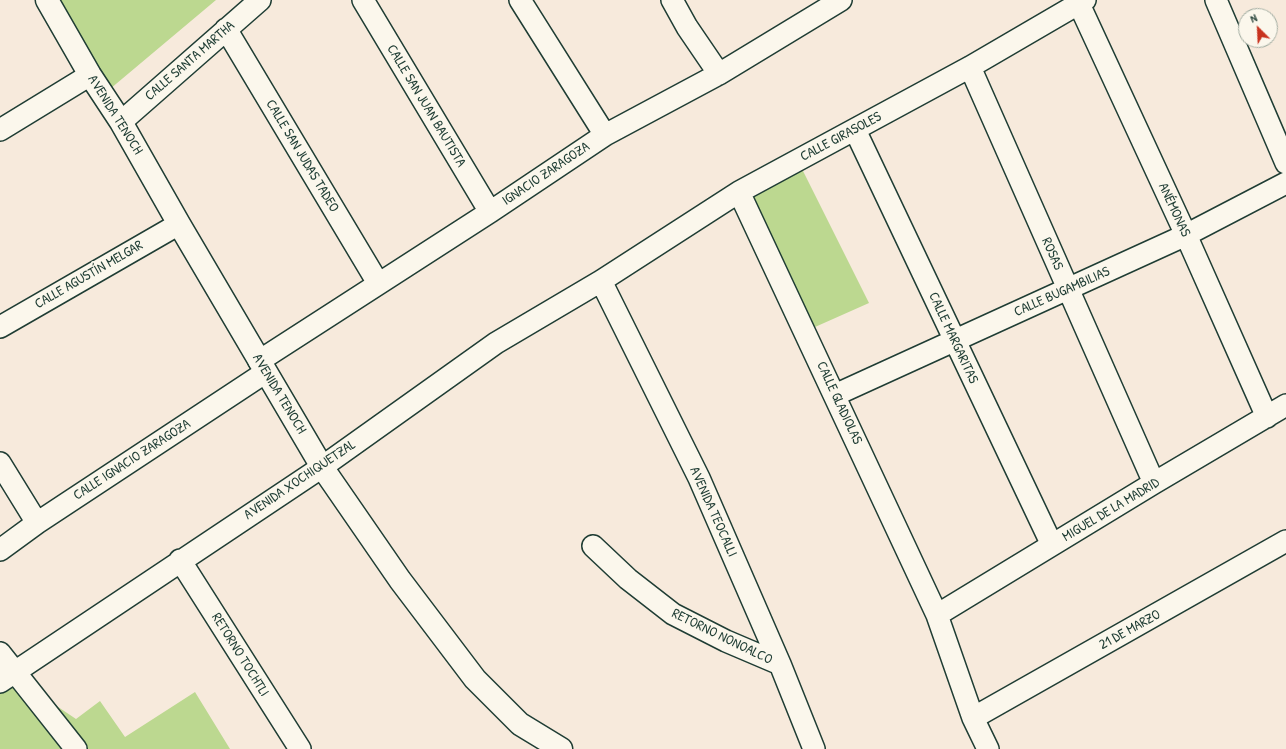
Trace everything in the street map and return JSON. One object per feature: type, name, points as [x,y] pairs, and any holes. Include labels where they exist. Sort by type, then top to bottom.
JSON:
[{"type":"street","name":"AVENIDA TENOCH","points":[[47,0],[90,76],[121,122],[262,367],[322,467],[400,580],[475,679],[520,724],[561,749]]},
{"type":"street","name":"CALLE SANTA MARTHA","points":[[121,122],[260,0]]},
{"type":"street","name":"CALLE SAN JUAN BAUTISTA","points":[[363,0],[490,212]]},
{"type":"street","points":[[520,0],[605,135]]},
{"type":"street","points":[[672,0],[687,27],[719,74]]},
{"type":"street","points":[[1216,0],[1286,163]]},
{"type":"street","name":"IGNACIO ZARAGOZA","points":[[262,367],[378,283],[490,212],[605,135],[719,74],[836,1]]},
{"type":"street","name":"CALLE GIRASOLES","points":[[600,281],[739,192],[970,67],[1082,2]]},
{"type":"street","name":"ANÉMONAS","points":[[1082,2],[1267,417]]},
{"type":"street","name":"CALLE SAN JUDAS TADEO","points":[[226,29],[378,283]]},
{"type":"street","name":"ROSAS","points":[[970,67],[1154,484]]},
{"type":"street","points":[[0,130],[90,76]]},
{"type":"street","name":"CALLE MARGARITAS","points":[[855,130],[1052,545]]},
{"type":"street","name":"CALLE BUGAMBILIAS","points":[[835,395],[1186,235],[1286,183]]},
{"type":"street","name":"CALLE GLADIOLAS","points":[[739,192],[937,615],[973,718],[988,749]]},
{"type":"street","name":"CALLE AGUSTÍN MELGAR","points":[[0,327],[179,224]]},
{"type":"street","name":"AVENIDA XOCHIQUETZAL","points":[[7,676],[322,467],[496,343],[600,281]]},
{"type":"street","name":"AVENIDA TEOCALLI","points":[[600,281],[699,478],[780,664],[814,749]]},
{"type":"street","name":"CALLE IGNACIO ZARAGOZA","points":[[0,550],[262,367]]},
{"type":"street","name":"MIGUEL DE LA MADRID","points":[[937,615],[1286,405]]},
{"type":"street","points":[[0,463],[37,523]]},
{"type":"street","name":"21 DE MARZO","points":[[973,718],[1286,541]]},
{"type":"street","name":"RETORNO NONOALCO","points":[[593,546],[628,579],[673,614],[726,641],[780,664]]},
{"type":"street","name":"RETORNO TOCHTLI","points":[[180,560],[300,749]]},
{"type":"street","points":[[0,653],[7,676],[76,749]]},
{"type":"green space","points":[[60,0],[216,0],[110,89]]},
{"type":"green space","points":[[799,163],[869,303],[806,331],[742,194]]},
{"type":"green space","points":[[12,676],[76,719],[100,701],[125,737],[195,692],[230,749],[0,749],[0,684]]}]
